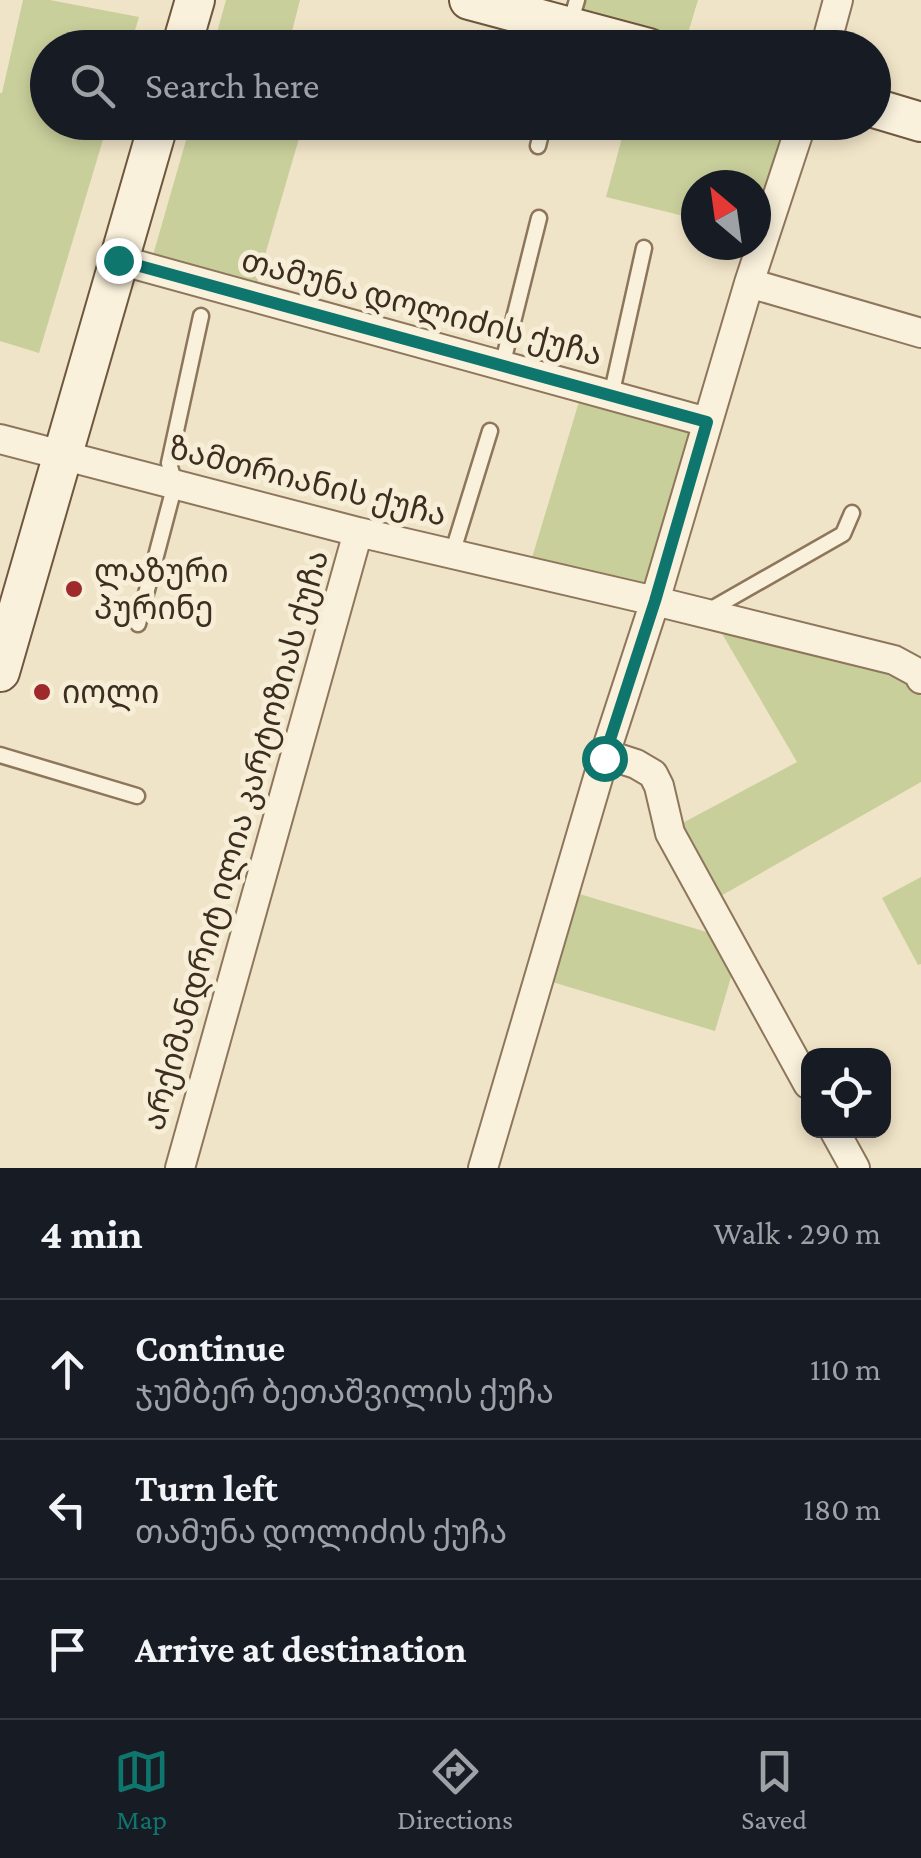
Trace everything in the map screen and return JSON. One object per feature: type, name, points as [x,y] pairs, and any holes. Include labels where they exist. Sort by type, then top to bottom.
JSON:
[{"type":"main road","points":[[186,30],[194,0]]},
{"type":"main road","points":[[469,0],[570,25]]},
{"type":"main road","points":[[891,113],[921,122]]},
{"type":"main road","points":[[0,672],[9,604],[62,454],[154,140]]},
{"type":"street","points":[[829,30],[838,0]]},
{"type":"street","points":[[483,1168],[749,284],[796,140]]},
{"type":"street","name":"თამუნა დოლიძის ქუჩა","points":[[118,260],[707,422]]},
{"type":"street","points":[[749,284],[921,333]]},
{"type":"street","name":"ზამთრიანის ქუჩა","points":[[0,438],[358,532],[894,660],[918,673],[921,679]]},
{"type":"street","name":"არქიმანდრიტ ილია კარტოზიას ქუჩა","points":[[180,1168],[358,532]]},
{"type":"street","points":[[606,754],[653,774],[670,833],[801,1071]]},
{"type":"street","points":[[838,1138],[854,1168]]},
{"type":"lane","points":[[538,146],[540,140]]},
{"type":"lane","points":[[502,366],[539,218]]},
{"type":"lane","points":[[611,396],[644,248]]},
{"type":"lane","points":[[138,624],[176,484],[169,463],[202,316]]},
{"type":"lane","points":[[452,554],[490,432]]},
{"type":"lane","points":[[703,614],[842,534],[852,513]]},
{"type":"lane","points":[[0,755],[138,796]]},
{"type":"green space","points":[[23,0],[50,0],[139,17],[135,30],[30,30],[30,140],[103,140],[39,353],[0,341],[2,93]]},
{"type":"green space","points":[[226,0],[300,0],[292,30],[218,30]]},
{"type":"green space","points":[[570,0],[698,0],[689,30],[640,30],[567,9]]},
{"type":"green space","points":[[186,140],[299,140],[256,286],[153,255]]},
{"type":"green space","points":[[621,140],[783,140],[771,174],[771,170],[681,170],[681,215],[606,197]]},
{"type":"green space","points":[[581,395],[694,428],[645,587],[531,561]]},
{"type":"green space","points":[[721,632],[909,674],[921,696],[921,782],[719,897],[677,826],[797,762]]},
{"type":"green space","points":[[921,877],[921,964],[918,965],[882,898]]},
{"type":"green space","points":[[576,893],[720,936],[734,967],[715,1031],[549,981]]},
{"type":"place","name":"ლაზური პურინე","points":[[74,589]]},
{"type":"place","name":"იოლი","points":[[42,692]]},
{"type":"route","points":[[118,260],[707,422],[604,758]]}]
